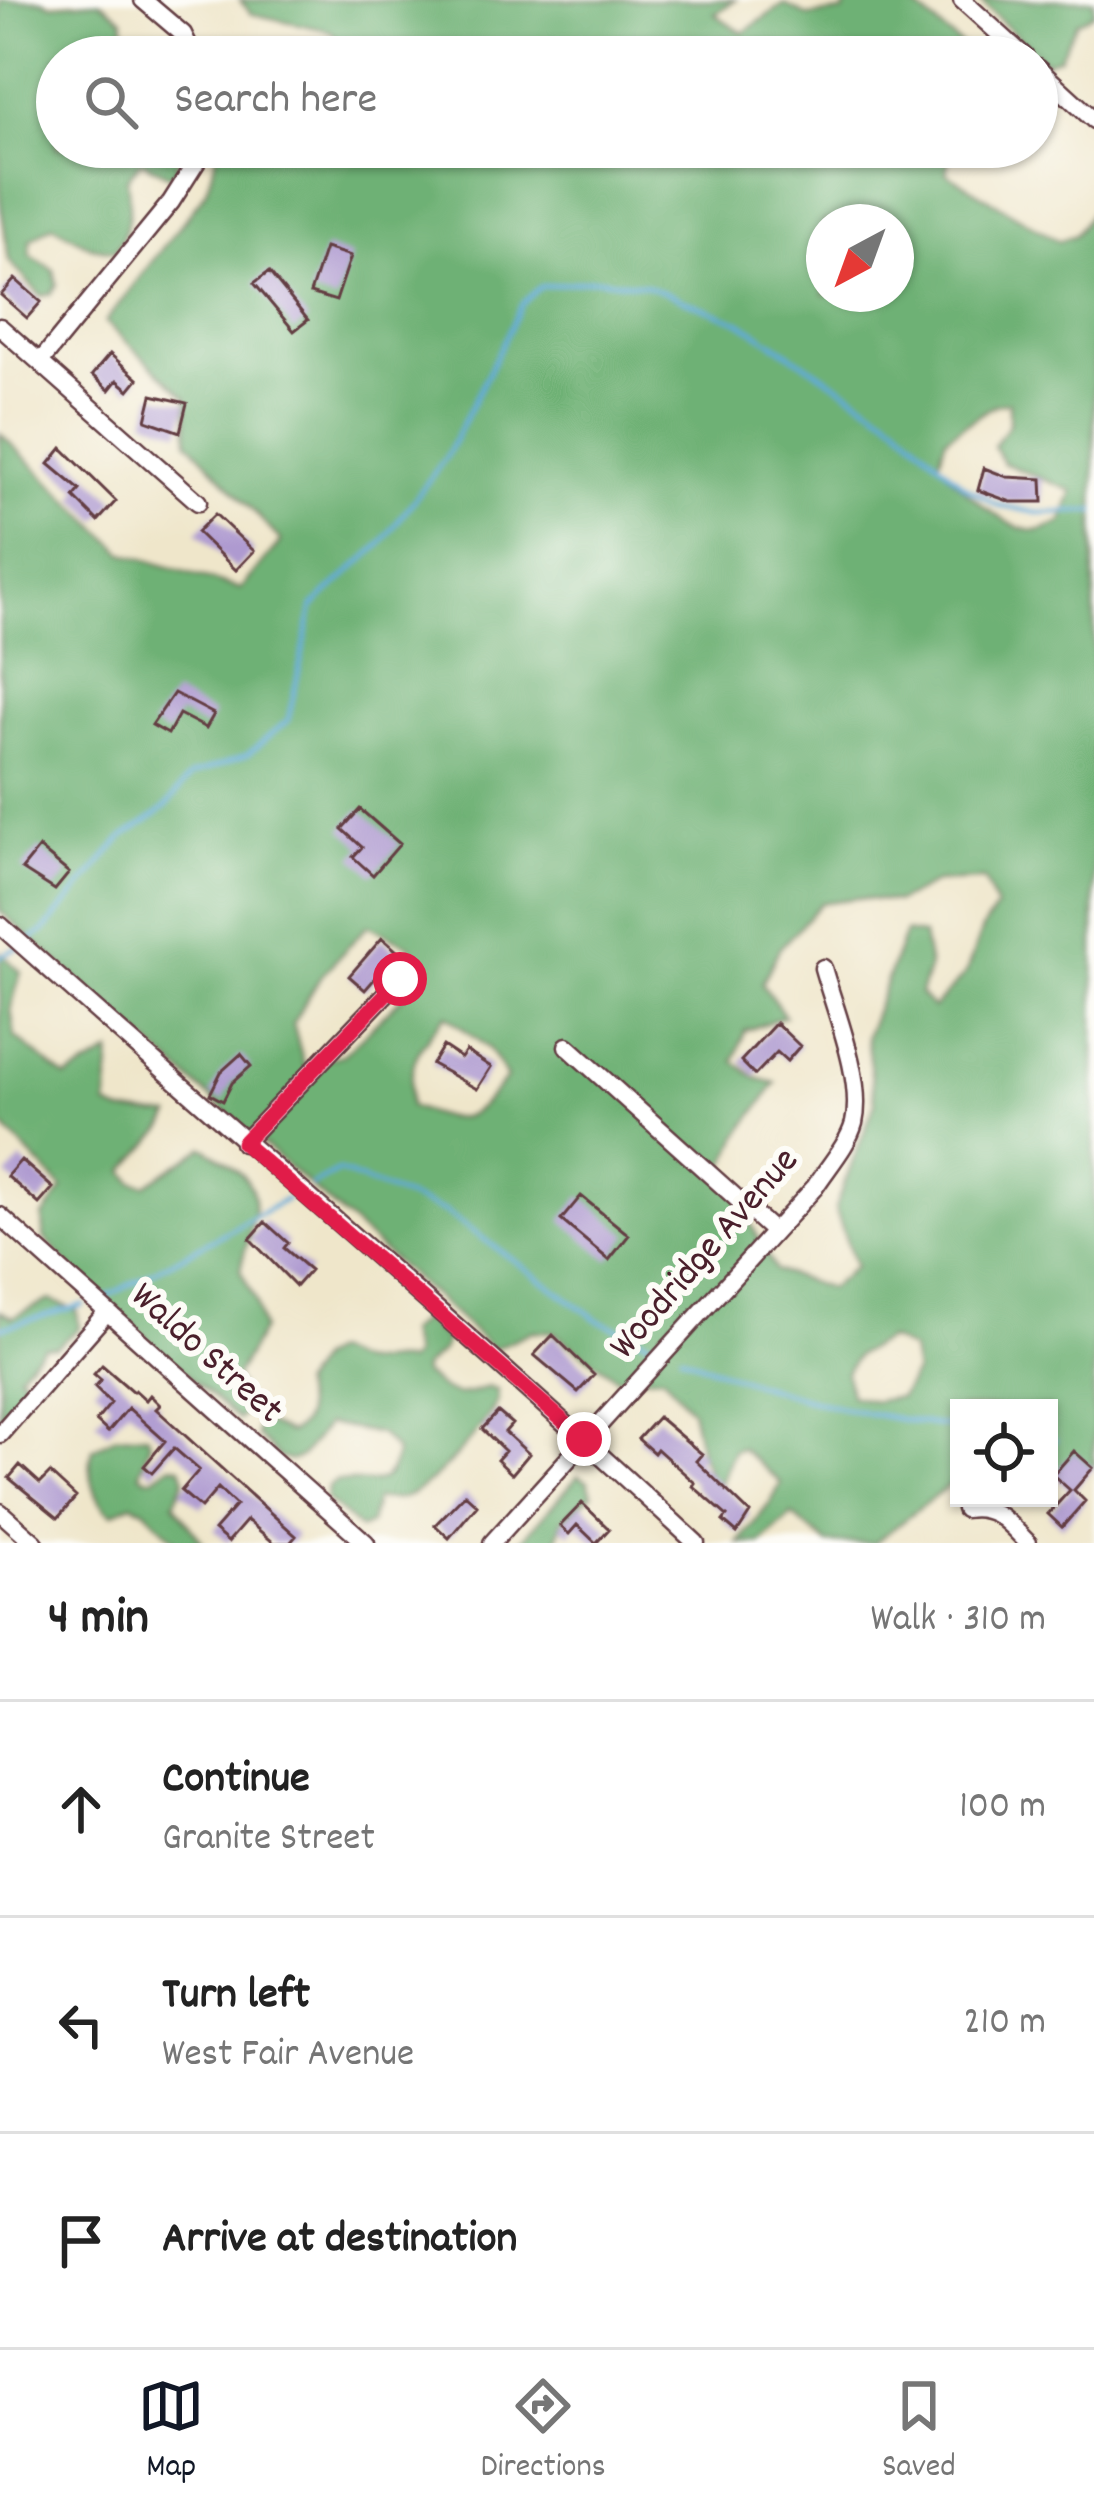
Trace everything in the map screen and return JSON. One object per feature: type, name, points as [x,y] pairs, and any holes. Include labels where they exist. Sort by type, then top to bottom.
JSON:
[{"type":"street","points":[[143,0],[184,36]]},
{"type":"street","points":[[962,0],[1002,36]]},
{"type":"street","points":[[1058,87],[1094,120]]},
{"type":"street","points":[[40,362],[171,202],[193,168]]},
{"type":"street","points":[[0,327],[198,502]]},
{"type":"street","points":[[0,925],[696,1543]]},
{"type":"street","name":"Woodridge Avenue","points":[[492,1543],[815,1187],[853,1126],[857,1091],[824,968]]},
{"type":"street","points":[[243,1143],[400,979]]},
{"type":"street","points":[[567,1046],[773,1232]]},
{"type":"street","name":"Waldo Street","points":[[0,1216],[366,1543]]},
{"type":"street","points":[[0,1433],[106,1312]]},
{"type":"street","points":[[965,1509],[982,1506],[998,1513],[1028,1543]]},
{"type":"street","points":[[0,1512],[35,1543]]},
{"type":"green space","points":[[0,0],[100,1],[123,19],[124,36],[36,36],[36,168],[136,168],[127,179],[124,234],[115,251],[91,247],[53,225],[30,240],[31,256],[54,270],[57,284],[51,294],[41,296],[9,261],[0,198]]},
{"type":"green space","points":[[239,0],[735,0],[715,14],[743,33],[784,4],[808,16],[843,12],[849,0],[908,0],[950,36],[335,36],[331,31],[252,14]]},
{"type":"green space","points":[[979,0],[1094,0],[1094,13],[1077,22],[1059,58],[1058,36],[1017,36]]},
{"type":"green space","points":[[154,168],[176,168],[169,176]]},
{"type":"green space","points":[[213,168],[947,168],[946,173],[1059,241],[1075,235],[1094,208],[1094,1466],[1058,1475],[1058,1399],[950,1399],[950,1485],[874,1543],[827,1543],[792,1515],[761,1543],[738,1543],[781,1483],[741,1448],[733,1451],[721,1483],[711,1478],[691,1410],[663,1376],[617,1378],[554,1332],[533,1331],[493,1349],[0,911],[0,433],[124,553],[241,589],[281,541],[188,441],[187,398],[105,322],[206,192]],"holes":[[[1009,402],[1009,424],[994,446],[1003,463],[1073,491],[1062,522],[1044,529],[1022,528],[995,514],[939,462],[946,437],[994,405]],[[984,880],[996,908],[982,929],[966,973],[933,1008],[920,994],[929,967],[923,935],[905,932],[866,1036],[875,1103],[835,1208],[855,1266],[829,1289],[775,1270],[723,1170],[740,1134],[776,1083],[756,1078],[734,1061],[745,1031],[785,1016],[762,984],[779,949],[821,903],[857,898],[897,902],[937,882]],[[368,925],[411,946],[410,989],[343,1055],[304,1065],[293,1023],[321,976]],[[446,1015],[489,1049],[507,1078],[474,1112],[443,1117],[410,1106],[413,1066]],[[888,1339],[911,1350],[915,1373],[900,1397],[875,1401],[850,1395],[846,1372],[857,1355]]]},
{"type":"green space","points":[[0,952],[21,972],[11,1008],[15,1037],[66,1078],[111,1053],[107,1106],[121,1112],[171,1116],[125,1171],[133,1182],[146,1185],[204,1147],[250,1185],[254,1211],[240,1270],[255,1299],[262,1329],[235,1377],[250,1408],[238,1420],[77,1275],[44,1238],[43,1217],[63,1189],[0,1123]]},
{"type":"green space","points":[[49,1300],[77,1310],[79,1328],[56,1347],[44,1346],[19,1373],[30,1388],[0,1425],[0,1311],[12,1317]]},
{"type":"green space","points":[[422,1319],[446,1340],[423,1374],[454,1394],[488,1387],[497,1390],[498,1401],[442,1470],[403,1498],[375,1500],[370,1524],[360,1529],[326,1499],[328,1487],[336,1481],[375,1482],[389,1473],[396,1451],[380,1434],[327,1424],[301,1457],[292,1461],[280,1458],[257,1436],[257,1428],[266,1423],[289,1433],[297,1429],[305,1413],[300,1386],[318,1359],[331,1352],[363,1363],[407,1362],[413,1356],[407,1333]]},
{"type":"green space","points":[[146,1434],[150,1442],[140,1473],[153,1478],[171,1465],[181,1467],[185,1479],[174,1503],[203,1543],[178,1543],[144,1509],[132,1504],[112,1514],[96,1494],[90,1467],[93,1449],[117,1436]]},
{"type":"green space","points":[[578,1476],[588,1481],[592,1494],[562,1520],[556,1543],[519,1543]]},
{"type":"building","points":[[325,248],[351,256],[336,301],[310,293]]},
{"type":"building","points":[[269,272],[308,320],[294,331],[254,283]]},
{"type":"building","points":[[15,279],[41,302],[27,318],[1,295]]},
{"type":"building","points":[[110,354],[138,379],[129,390],[117,380],[109,390],[92,375]]},
{"type":"building","points":[[152,395],[187,403],[180,432],[146,420]]},
{"type":"building","points":[[62,448],[116,501],[98,521],[74,497],[80,490],[49,464]]},
{"type":"building","points":[[984,468],[1007,477],[1042,479],[1043,502],[1011,502],[978,490]]},
{"type":"building","points":[[215,514],[254,551],[236,570],[197,532]]},
{"type":"building","points":[[174,693],[214,714],[206,728],[179,714],[168,734],[152,725]]},
{"type":"building","points":[[360,809],[400,844],[373,875],[353,857],[362,847],[342,829]]},
{"type":"building","points":[[39,848],[69,873],[55,890],[22,869]]},
{"type":"building","points":[[382,938],[398,952],[365,990],[349,976]]},
{"type":"building","points":[[776,1023],[800,1046],[787,1061],[777,1052],[755,1075],[741,1061]]},
{"type":"building","points":[[443,1046],[461,1058],[466,1051],[491,1067],[477,1089],[432,1064]]},
{"type":"building","points":[[241,1054],[251,1066],[232,1083],[223,1101],[210,1094],[221,1072]]},
{"type":"building","points":[[21,1160],[53,1188],[39,1204],[7,1176]]},
{"type":"building","points":[[581,1196],[629,1235],[609,1260],[561,1220]]},
{"type":"building","points":[[265,1222],[288,1243],[284,1248],[310,1270],[296,1286],[250,1239]]},
{"type":"building","points":[[553,1335],[594,1375],[578,1392],[534,1355]]},
{"type":"building","points":[[102,1365],[133,1392],[146,1400],[150,1395],[160,1405],[156,1409],[296,1536],[290,1543],[274,1543],[247,1520],[228,1542],[214,1530],[236,1505],[218,1488],[201,1508],[181,1491],[199,1470],[174,1448],[152,1473],[144,1466],[165,1441],[128,1408],[108,1432],[96,1421],[111,1403],[95,1387],[101,1380],[94,1374]]},
{"type":"building","points":[[498,1412],[512,1424],[505,1432],[529,1454],[512,1474],[497,1460],[505,1451],[482,1429]]},
{"type":"building","points":[[658,1417],[702,1454],[696,1461],[750,1513],[737,1533],[695,1483],[657,1449],[654,1453],[638,1439]]},
{"type":"building","points":[[1074,1451],[1093,1468],[1074,1490],[1085,1501],[1062,1527],[1048,1514],[1070,1490],[1058,1479],[1058,1469]]},
{"type":"building","points":[[20,1465],[40,1483],[50,1473],[76,1497],[58,1518],[9,1478]]},
{"type":"building","points":[[465,1494],[477,1505],[449,1538],[435,1525]]},
{"type":"building","points":[[582,1503],[609,1529],[596,1543],[577,1525],[569,1534],[560,1526]]},
{"type":"waterway","points":[[29,941],[44,931],[122,838],[165,808],[190,776],[247,755],[288,720],[313,606],[381,544],[446,457],[522,304],[540,287],[597,279],[645,285],[740,322],[896,422],[962,484],[997,505],[1037,513],[1094,511]]},
{"type":"waterway","points":[[0,956],[20,947]]},
{"type":"waterway","points":[[312,1185],[338,1171],[447,1213],[598,1320],[658,1345]]},
{"type":"waterway","points":[[103,1299],[287,1199]]},
{"type":"waterway","points":[[0,1328],[83,1305]]},
{"type":"waterway","points":[[681,1355],[817,1402],[950,1427]]},
{"type":"route","points":[[400,979],[243,1143],[584,1439]]}]
